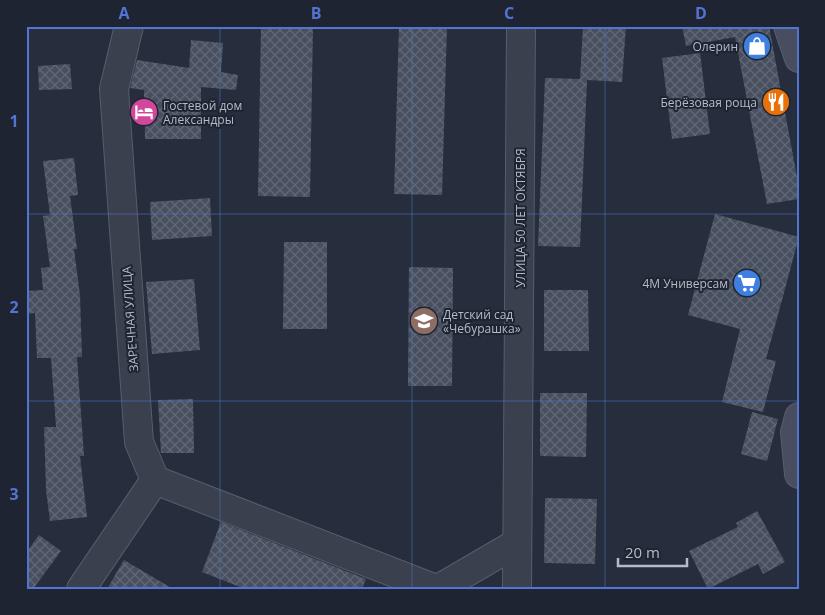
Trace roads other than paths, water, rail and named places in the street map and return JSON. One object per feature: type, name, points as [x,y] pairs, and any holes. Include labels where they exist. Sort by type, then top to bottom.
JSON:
[{"type":"main road","points":[[788,26],[799,58]]},
{"type":"main road","points":[[799,417],[795,432],[799,474]]},
{"type":"street","name":"ЗАРЕЧНАЯ УЛИЦА","points":[[129,26],[114,89],[139,442],[155,480]]},
{"type":"street","name":"УЛИЦА 50 ЛЕТ ОКТЯБРЯ","points":[[517,589],[521,26]]},
{"type":"street","points":[[81,589],[155,480],[437,589],[517,544]]},
{"type":"place","name":"Олерин","points":[[757,46]]},
{"type":"place","name":"Берёзовая роща","points":[[776,102]]},
{"type":"place","name":"Гостевой дом Александры","points":[[144,112]]},
{"type":"place","name":"4М Универсам","points":[[747,283]]},
{"type":"place","name":"Детский сад «Чебурашка»","points":[[424,321]]}]
